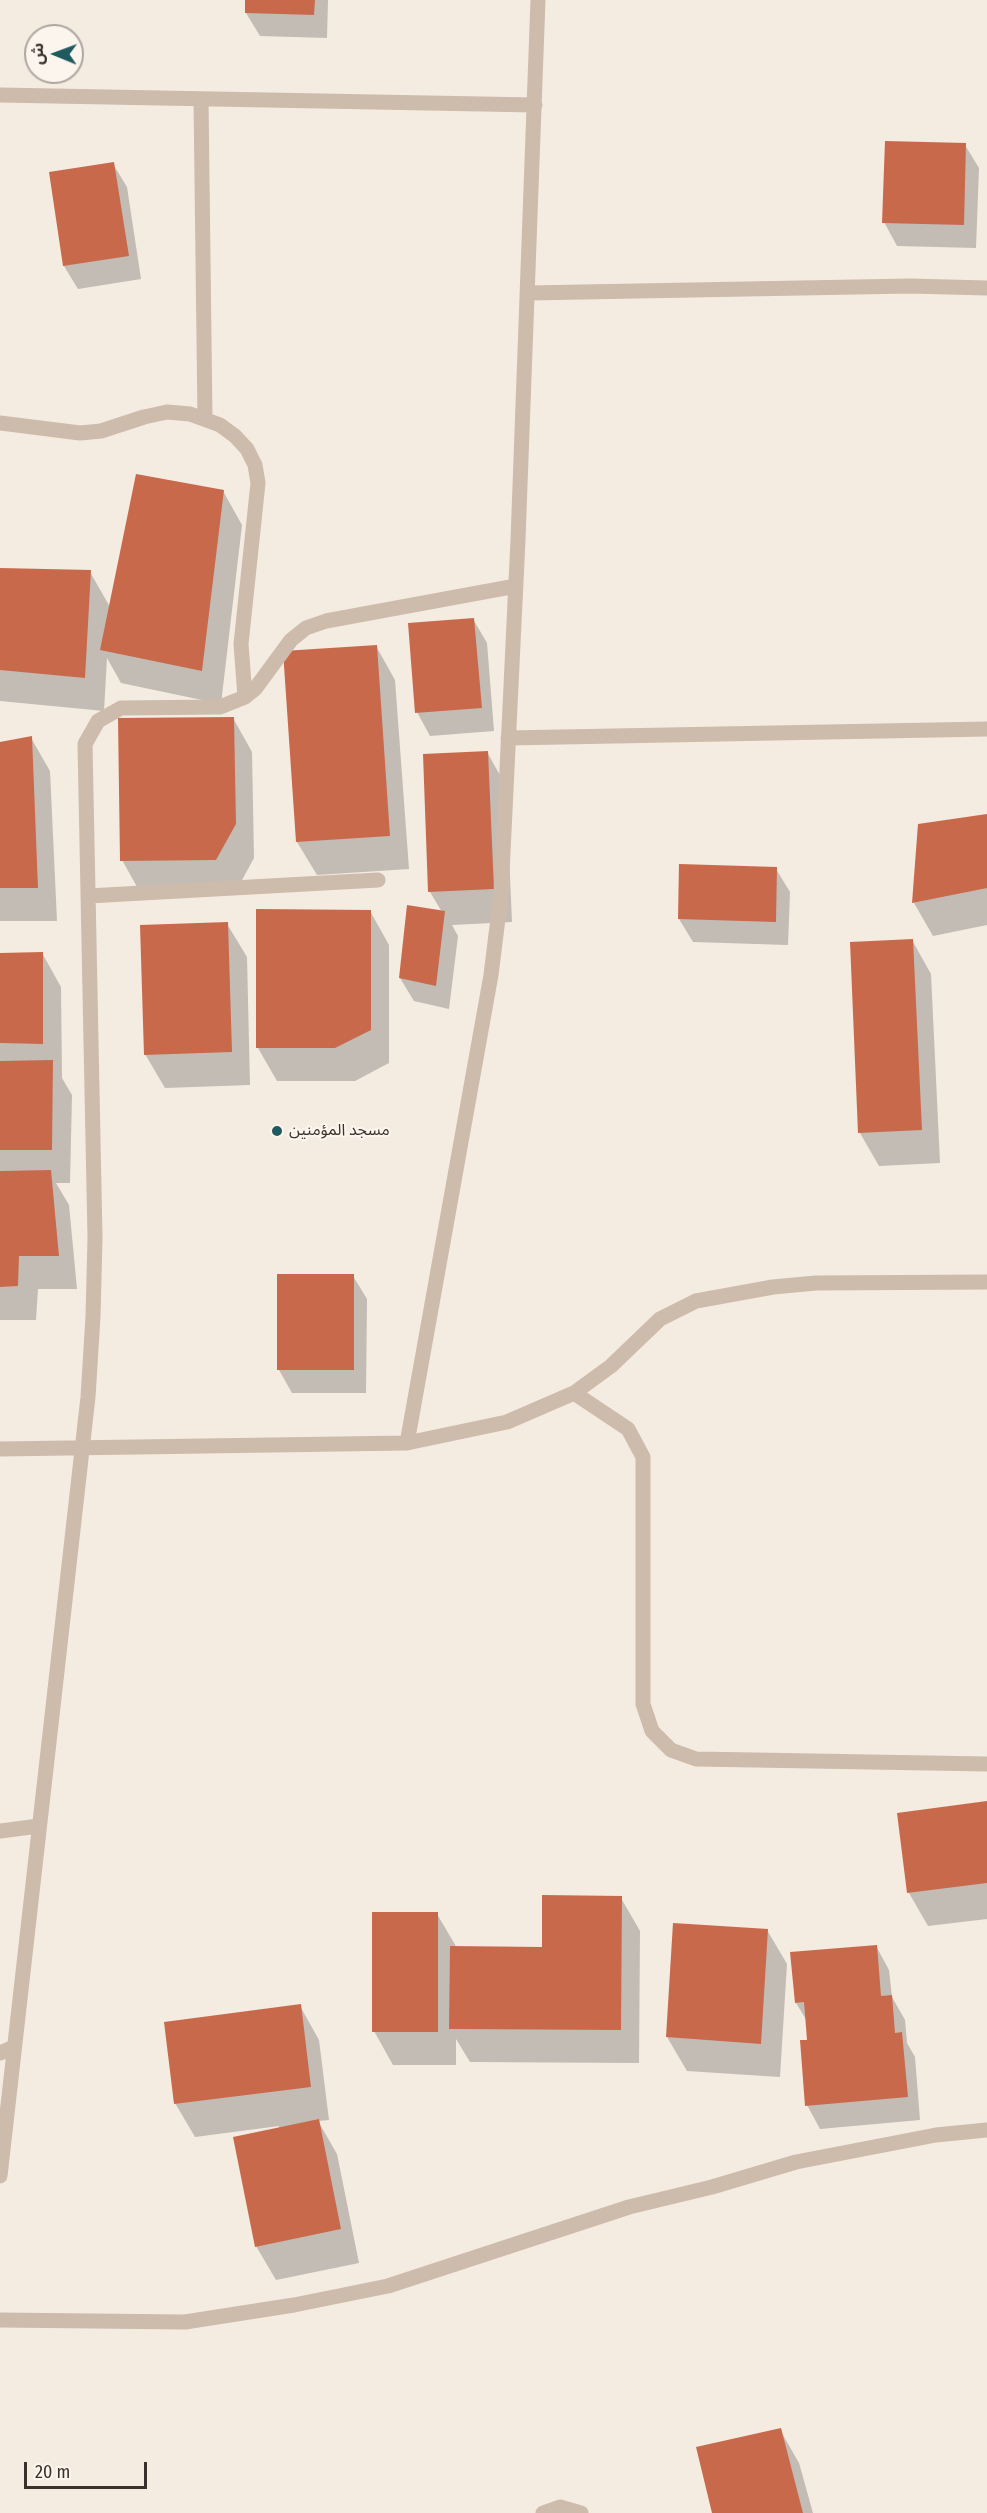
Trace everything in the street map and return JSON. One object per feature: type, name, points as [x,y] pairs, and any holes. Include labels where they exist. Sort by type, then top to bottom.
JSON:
[{"type":"street","points":[[406,1443],[497,934],[516,586],[538,0]]},
{"type":"street","points":[[0,95],[535,105]]},
{"type":"street","points":[[201,99],[206,419]]},
{"type":"street","points":[[528,293],[910,286],[987,288]]},
{"type":"street","points":[[0,423],[80,433],[100,431],[166,412],[190,414],[206,419],[235,435],[247,449],[255,465],[258,483],[241,644],[245,697]]},
{"type":"street","points":[[0,2176],[7,2050],[39,1826],[88,1397],[95,1238],[85,757],[88,738],[98,721],[121,708],[220,707],[245,697],[255,689],[291,640],[306,628],[326,621],[516,586]]},
{"type":"street","points":[[508,738],[987,729]]},
{"type":"street","points":[[88,896],[378,880]]},
{"type":"street","points":[[0,1449],[406,1443],[507,1422],[574,1393],[611,1366],[660,1319],[696,1300],[773,1287],[816,1283],[987,1282]]},
{"type":"street","points":[[574,1393],[628,1429],[643,1457],[644,1704],[652,1731],[671,1750],[696,1759],[987,1764]]},
{"type":"street","points":[[0,1832],[39,1826]]},
{"type":"street","points":[[0,2320],[184,2322],[294,2305],[388,2286],[629,2207],[796,2162],[936,2135],[987,2130]]},
{"type":"street","points":[[543,2513],[560,2507],[581,2513]]},
{"type":"building","points":[[245,0],[315,0],[314,15],[245,13]]},
{"type":"building","points":[[885,141],[966,143],[964,225],[882,223]]},
{"type":"building","points":[[114,162],[129,256],[63,266],[49,172]]},
{"type":"building","points":[[136,474],[224,490],[202,671],[100,650]]},
{"type":"building","points":[[0,568],[91,570],[85,678],[0,670]]},
{"type":"building","points":[[474,618],[482,708],[415,713],[408,623]]},
{"type":"building","points":[[377,645],[390,836],[296,842],[283,651]]},
{"type":"building","points":[[234,717],[236,824],[216,860],[120,861],[118,718]]},
{"type":"building","points":[[32,736],[38,888],[0,888],[0,742]]},
{"type":"building","points":[[488,751],[494,889],[428,892],[423,754]]},
{"type":"building","points":[[987,814],[987,888],[912,903],[918,824]]},
{"type":"building","points":[[679,864],[777,867],[776,922],[678,919]]},
{"type":"building","points":[[407,905],[445,911],[436,986],[399,978]]},
{"type":"building","points":[[256,909],[371,910],[371,1030],[335,1048],[256,1048]]},
{"type":"building","points":[[228,922],[232,1052],[144,1055],[140,925]]},
{"type":"building","points":[[913,939],[922,1130],[858,1133],[850,942]]},
{"type":"building","points":[[43,952],[43,1044],[0,1043],[0,953]]},
{"type":"building","points":[[53,1060],[52,1150],[0,1150],[0,1061]]},
{"type":"building","points":[[51,1170],[59,1256],[19,1256],[18,1286],[0,1287],[0,1171]]},
{"type":"building","points":[[277,1274],[354,1274],[354,1370],[277,1370]]},
{"type":"building","points":[[987,1801],[987,1883],[907,1893],[897,1813]]},
{"type":"building","points":[[542,1895],[622,1896],[621,2030],[449,2029],[450,1946],[542,1947]]},
{"type":"building","points":[[372,1912],[438,1912],[438,2032],[372,2032]]},
{"type":"building","points":[[673,1923],[768,1929],[761,2044],[666,2037]]},
{"type":"building","points":[[877,1945],[881,1996],[892,1995],[895,2033],[902,2032],[908,2097],[805,2106],[800,2040],[807,2040],[804,2002],[795,2003],[790,1952]]},
{"type":"building","points":[[301,2004],[311,2087],[174,2104],[164,2022]]},
{"type":"building","points":[[319,2119],[341,2229],[255,2247],[233,2137]]},
{"type":"building","points":[[781,2428],[803,2513],[712,2513],[696,2447]]},
{"type":"place","name":"مسجد المؤمنين","points":[[277,1131]]}]
